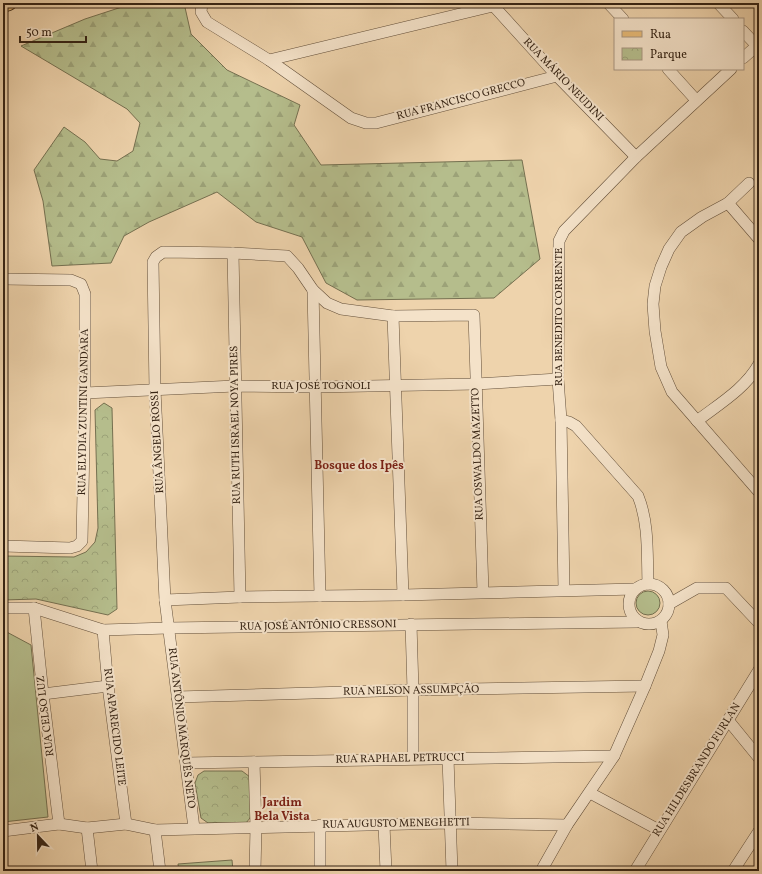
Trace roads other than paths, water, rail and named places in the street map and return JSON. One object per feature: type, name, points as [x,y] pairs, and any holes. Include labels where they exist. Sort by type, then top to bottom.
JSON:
[{"type":"main road","points":[[3,5],[8,3]]},
{"type":"street","points":[[608,3],[622,18]]},
{"type":"street","points":[[718,3],[732,18]]},
{"type":"street","points":[[202,4],[201,12],[207,22],[269,60],[492,4]]},
{"type":"street","name":"RUA MÁRIO NEUDINI","points":[[492,4],[557,76],[636,156]]},
{"type":"street","points":[[744,32],[758,45],[744,57]]},
{"type":"street","name":"RUA FRANCISCO GRECCO","points":[[269,60],[351,118],[366,123],[376,123],[557,76]]},
{"type":"street","points":[[669,70],[696,100]]},
{"type":"street","name":"RUA BENEDITO CORRENTE","points":[[564,590],[561,420],[558,379],[559,241],[564,231],[636,156],[730,70]]},
{"type":"street","points":[[749,183],[728,203],[702,217],[681,232],[669,249],[661,267],[653,298],[653,304],[655,331],[661,367],[672,392],[759,492]]},
{"type":"street","points":[[728,203],[759,239]]},
{"type":"street","name":"RUA ÂNGELO ROSSI","points":[[168,628],[165,600],[155,390],[153,262],[156,257],[163,252],[233,253]]},
{"type":"street","points":[[233,253],[287,256],[298,268],[313,290],[327,303],[341,309],[393,316],[403,595]]},
{"type":"street","name":"RUA RUTH ISRAEL NOYA PIRES","points":[[233,253],[240,597]]},
{"type":"street","name":"RUA ELYDIA ZUNTINI GANDARA","points":[[3,279],[71,280],[81,284],[85,294],[85,393],[82,541],[77,546],[70,548],[3,546]]},
{"type":"street","points":[[313,290],[320,596]]},
{"type":"street","name":"RUA OSWALDO MAZETTO","points":[[393,316],[474,315],[483,592]]},
{"type":"street","points":[[697,421],[734,393],[754,373],[759,364]]},
{"type":"street","name":"RUA JOSÉ TOGNOLI","points":[[85,393],[235,386],[315,387],[476,384],[558,379]]},
{"type":"street","points":[[561,420],[576,426],[638,496],[642,506],[645,524],[648,584]]},
{"type":"street","points":[[648,584],[660,588],[665,592],[669,604],[665,616],[661,621],[656,624],[649,625],[637,622],[628,606],[631,593],[641,585],[648,584]]},
{"type":"street","points":[[669,604],[697,588],[726,588],[759,623]]},
{"type":"street","points":[[165,600],[240,597],[403,595],[635,589]]},
{"type":"street","name":"RUA JOSÉ ANTÔNIO CRESSONI","points":[[3,608],[34,608],[103,630],[411,624],[637,622]]},
{"type":"street","name":"RUA CELSO LUZ","points":[[34,608],[59,824]]},
{"type":"street","points":[[541,871],[567,825],[614,756],[662,643],[663,635],[661,621]]},
{"type":"street","points":[[411,624],[413,758]]},
{"type":"street","name":"RUA ANTÔNIO MARQUÊS NETO","points":[[168,628],[194,828]]},
{"type":"street","name":"RUA APARECIDO LEITE","points":[[103,630],[108,686],[126,824]]},
{"type":"street","name":"RUA HILDESBRANDO FURLAN","points":[[634,871],[759,670]]},
{"type":"street","points":[[43,694],[108,686]]},
{"type":"street","name":"RUA NELSON ASSUMPÇÃO","points":[[177,697],[413,690],[645,686]]},
{"type":"street","points":[[728,720],[759,758]]},
{"type":"street","name":"RUA RAPHAEL PETRUCCI","points":[[186,763],[413,758],[614,756]]},
{"type":"street","points":[[448,758],[452,871]]},
{"type":"street","points":[[254,762],[256,827],[255,871]]},
{"type":"street","points":[[590,793],[660,830]]},
{"type":"street","name":"RUA AUGUSTO MENEGHETTI","points":[[3,832],[59,824],[87,828],[126,824],[155,830],[450,823],[567,825]]},
{"type":"street","points":[[320,825],[320,871]]},
{"type":"street","points":[[384,825],[386,871]]},
{"type":"street","points":[[87,828],[92,871]]},
{"type":"street","points":[[155,830],[160,871]]},
{"type":"street","points":[[733,871],[759,831]]},
{"type":"district","name":"Bosque dos Ipês","points":[[359,466]]},
{"type":"district","name":"Jardim Bela Vista","points":[[282,810]]}]
